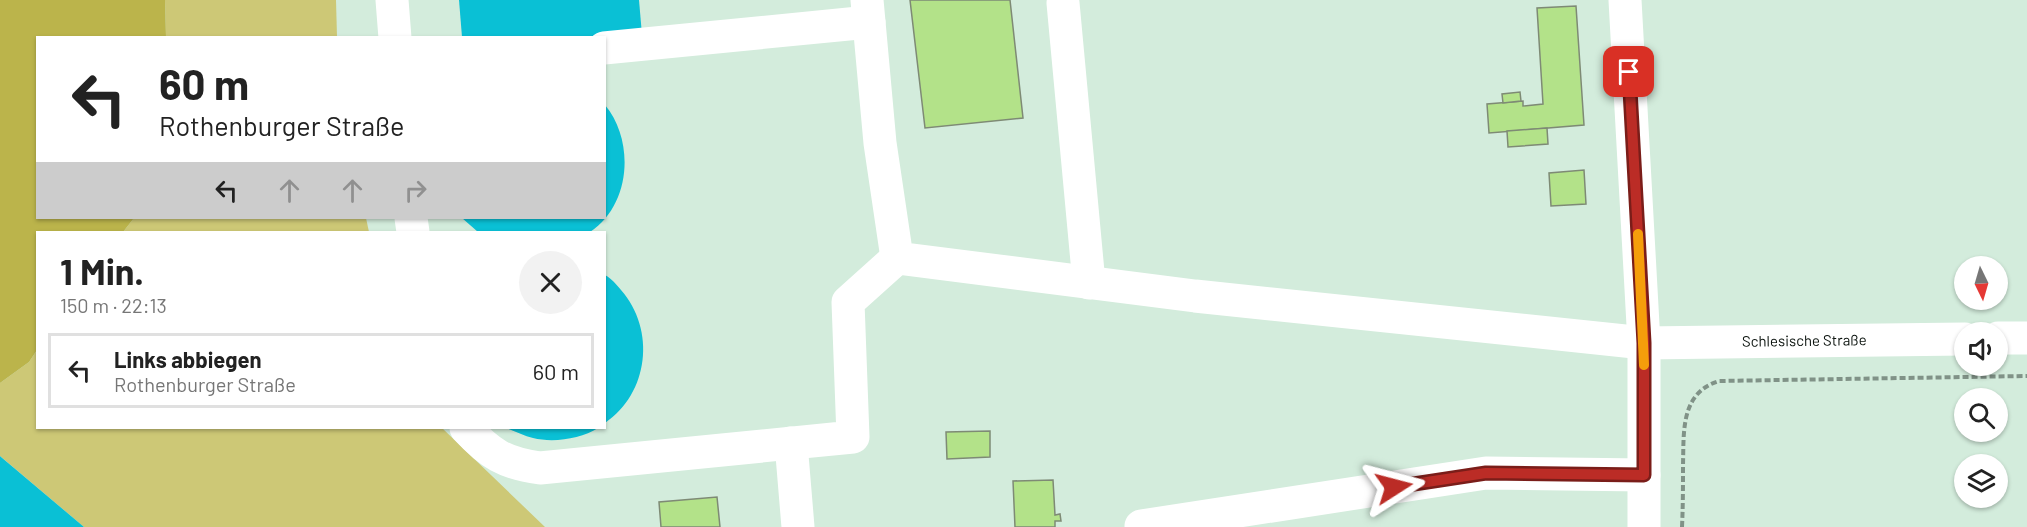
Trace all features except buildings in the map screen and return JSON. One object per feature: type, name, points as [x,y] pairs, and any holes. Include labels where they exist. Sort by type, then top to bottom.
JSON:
[{"type":"street","points":[[392,0],[395,36]]},
{"type":"street","points":[[1626,0],[1644,343],[1644,527]]},
{"type":"street","points":[[1063,3],[1089,283]]},
{"type":"street","points":[[467,429],[490,451],[516,464],[540,468],[853,437],[848,302],[897,258],[880,143],[868,11],[606,48]]},
{"type":"street","name":"Schlesische Straße","points":[[897,258],[1219,299],[1644,343],[1954,339]]},
{"type":"street","points":[[2008,338],[2027,338]]},
{"type":"street","points":[[791,443],[798,527]]},
{"type":"street","points":[[1141,526],[1486,473],[1644,475]]},
{"type":"path","points":[[1682,527],[1684,424],[1692,400],[1708,384],[1719,381],[2027,376]]},
{"type":"shaded area","points":[[0,0],[165,0],[166,36],[36,36],[36,219],[133,219],[124,231],[36,231],[36,352],[29,362],[0,383]]},
{"type":"shaded area","points":[[165,0],[336,0],[337,36],[166,36]]},
{"type":"shaded area","points":[[133,219],[366,219],[369,231],[124,231]]},
{"type":"shaded area","points":[[36,352],[36,429],[443,429],[545,527],[84,527],[0,456],[0,383],[29,362]]},
{"type":"water","points":[[459,0],[639,0],[642,35],[606,38],[606,36],[462,36]]},
{"type":"water","points":[[606,106],[615,120],[624,154],[621,189],[614,206],[606,217]]},
{"type":"water","points":[[463,219],[605,219],[591,231],[477,231]]},
{"type":"water","points":[[606,276],[632,306],[643,342],[643,360],[639,378],[631,395],[620,410],[606,422]]},
{"type":"water","points":[[509,429],[596,429],[567,439],[549,440],[530,437]]},
{"type":"water","points":[[1,457],[84,527],[0,527]]},
{"type":"slow traffic","points":[[1638,234],[1644,365]]},
{"type":"route","points":[[1394,487],[1486,473],[1644,475],[1644,343],[1629,72]]}]
